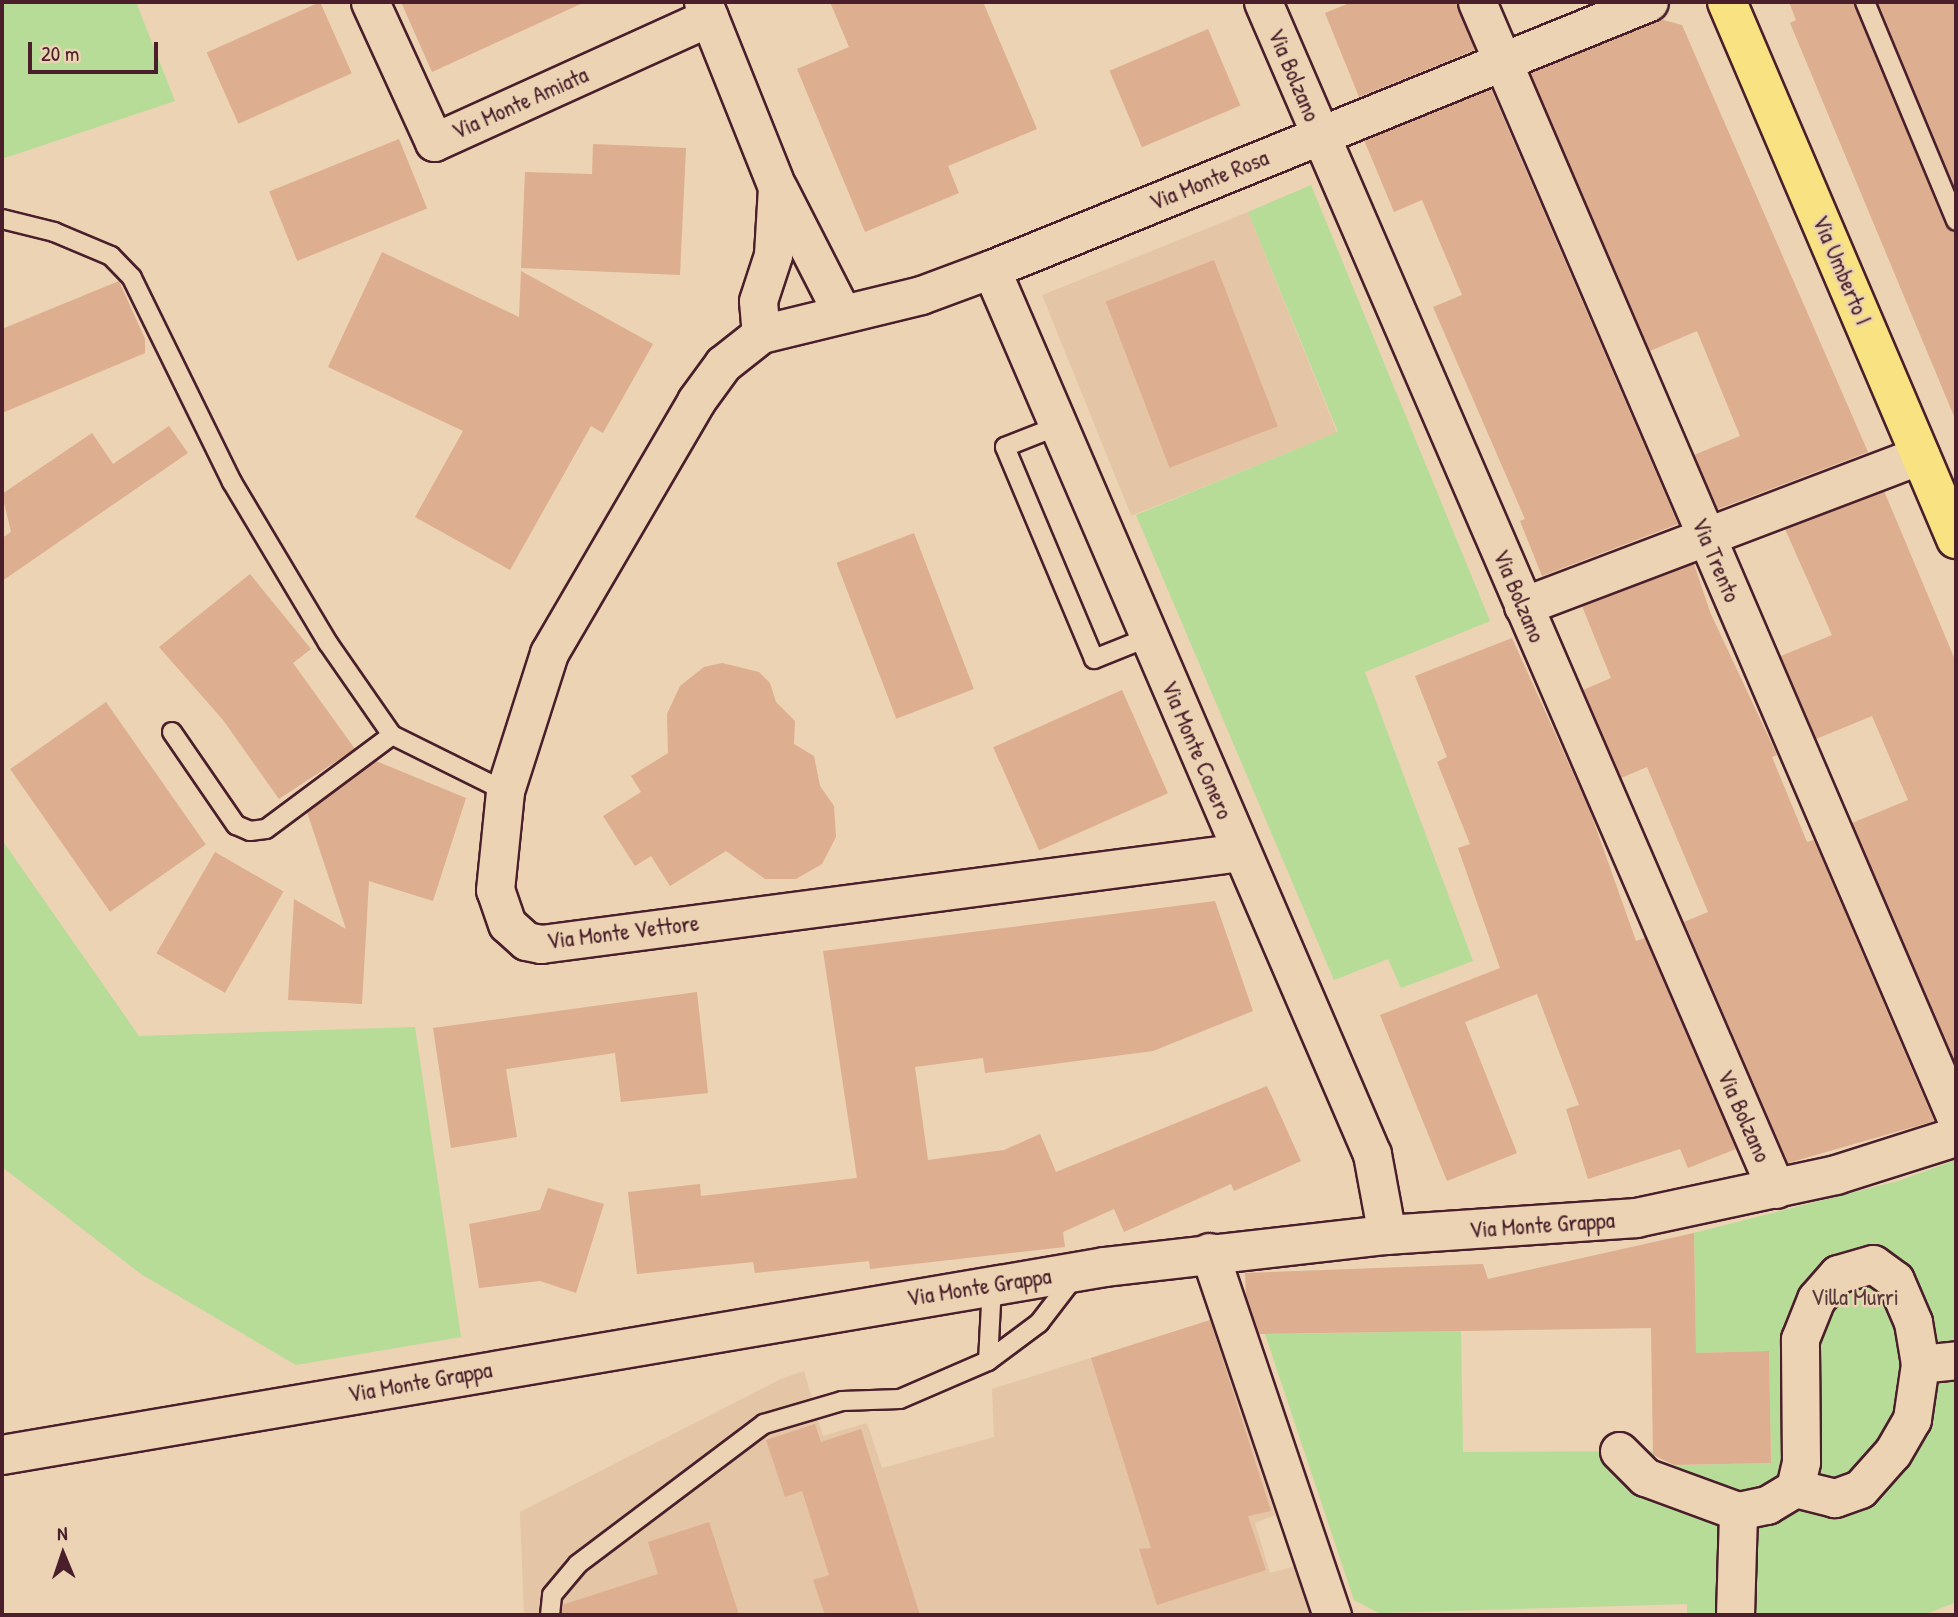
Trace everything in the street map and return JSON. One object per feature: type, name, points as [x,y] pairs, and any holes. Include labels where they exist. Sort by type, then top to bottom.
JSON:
[{"type":"main road","name":"Via Umberto I","points":[[1727,2],[1920,455],[1954,527]]},
{"type":"street","name":"Via Monte Amiata","points":[[370,2],[433,142],[706,10]]},
{"type":"street","name":"Via Bolzano","points":[[1263,2],[1776,1189]]},
{"type":"street","name":"Via Trento","points":[[1477,2],[1956,1118]]},
{"type":"street","name":"Via Monte Rosa","points":[[761,334],[921,295],[1649,2]]},
{"type":"street","points":[[706,10],[778,187],[842,313]]},
{"type":"street","points":[[761,334],[758,301],[776,236],[778,187]]},
{"type":"street","name":"Via Monte Conero","points":[[990,269],[1372,1154],[1387,1235]]},
{"type":"street","name":"Via Monte Vettore","points":[[761,334],[723,364],[696,401],[549,653],[505,791],[495,890],[507,924],[526,940],[541,944],[1241,852]]},
{"type":"street","points":[[1523,606],[1920,455]]},
{"type":"street","name":"Via Monte Grappa","points":[[2,1455],[992,1285],[1209,1252],[1387,1235],[1636,1218],[1776,1189],[1956,1137]]},
{"type":"street","points":[[1209,1252],[1332,1615]]},
{"type":"street","points":[[1619,1451],[1645,1478],[1738,1511],[1767,1506],[1795,1488],[1801,1462],[1800,1339],[1816,1299],[1838,1274],[1873,1264],[1895,1280],[1913,1322],[1920,1364],[1912,1419],[1892,1453],[1860,1489],[1835,1498],[1795,1488]]},
{"type":"street","points":[[1920,1364],[1956,1360]]},
{"type":"street","points":[[1735,1615],[1738,1511]]},
{"type":"lane","points":[[1865,2],[1956,221]]},
{"type":"lane","points":[[2,219],[54,232],[111,256],[132,278],[232,482],[328,643],[392,735],[505,791]]},
{"type":"lane","points":[[1058,426],[1005,447],[1094,659],[1149,637]]},
{"type":"lane","points":[[172,732],[236,825],[250,831],[266,829],[392,735]]},
{"type":"lane","points":[[550,1615],[552,1595],[578,1563],[764,1424],[842,1401],[900,1399],[988,1361],[1053,1309],[1077,1272]]},
{"type":"lane","points":[[988,1361],[992,1285]]},
{"type":"shaded area","points":[[1248,212],[1337,433],[1131,516],[1042,295]]},
{"type":"shaded area","points":[[1211,1320],[1275,1515],[1255,1523],[1270,1573],[1296,1566],[1310,1615],[524,1615],[520,1512],[781,1379],[804,1371],[823,1436],[867,1423],[882,1468],[994,1437],[992,1389]]},
{"type":"green space","points":[[2,2],[136,2],[175,101],[2,159]]},
{"type":"green space","points":[[1311,185],[1490,621],[1365,672],[1473,961],[1401,988],[1388,959],[1334,980],[1136,515],[1338,432],[1248,212]]},
{"type":"green space","points":[[2,840],[139,1036],[415,1027],[461,1337],[296,1365],[141,1274],[2,1167]]},
{"type":"green space","name":"Villa Murri","points":[[1956,1160],[1956,1602],[1924,1615],[1687,1615],[1687,1604],[1379,1613],[1354,1600],[1265,1334],[1461,1331],[1463,1452],[1653,1451],[1656,1466],[1771,1463],[1769,1351],[1696,1353],[1694,1233],[1898,1181]]},
{"type":"building","points":[[320,2],[352,73],[238,124],[207,52]]},
{"type":"building","points":[[401,2],[585,2],[432,72]]},
{"type":"building","points":[[830,2],[983,2],[1037,129],[948,166],[959,193],[865,232],[797,69],[849,47]]},
{"type":"building","points":[[1352,2],[1456,2],[1475,50],[1359,97],[1325,13]]},
{"type":"building","points":[[1789,2],[1854,2],[1945,225],[1956,232],[1956,421],[1790,23],[1796,20]]},
{"type":"building","points":[[1877,2],[1956,2],[1956,192]]},
{"type":"building","points":[[1660,19],[1682,25],[1868,452],[1718,509],[1694,455],[1740,436],[1697,331],[1650,351],[1530,73]]},
{"type":"building","points":[[1208,29],[1240,105],[1142,147],[1110,71]]},
{"type":"building","points":[[1491,89],[1678,524],[1542,576],[1520,521],[1525,519],[1433,307],[1462,295],[1422,200],[1394,212],[1364,140]]},
{"type":"building","points":[[399,139],[427,209],[297,261],[269,191]]},
{"type":"building","points":[[593,144],[686,148],[680,275],[521,268],[525,172],[592,174]]},
{"type":"building","points":[[382,252],[519,317],[521,271],[653,344],[603,433],[591,426],[510,570],[415,517],[463,431],[328,367]]},
{"type":"building","points":[[1214,260],[1278,426],[1169,468],[1106,302]]},
{"type":"building","points":[[119,281],[145,339],[145,353],[2,413],[2,329]]},
{"type":"building","points":[[169,426],[188,453],[2,581],[2,538],[11,532],[2,494],[92,433],[113,464]]},
{"type":"building","points":[[1884,491],[1956,662],[1956,1065],[1852,823],[1908,800],[1872,716],[1816,739],[1781,656],[1832,635],[1785,529]]},
{"type":"building","points":[[914,533],[974,689],[896,719],[837,563]]},
{"type":"building","points":[[1694,564],[1710,612],[1777,755],[1772,757],[1807,842],[1814,840],[1934,1121],[1788,1163],[1684,922],[1708,912],[1647,767],[1621,778],[1583,690],[1611,678],[1582,606]]},
{"type":"building","points":[[250,574],[311,649],[293,663],[355,749],[279,799],[223,720],[159,647]]},
{"type":"building","points":[[1512,638],[1590,811],[1636,941],[1645,938],[1736,1149],[1688,1168],[1680,1149],[1588,1179],[1566,1109],[1579,1105],[1537,994],[1465,1022],[1517,1153],[1447,1181],[1380,1015],[1500,968],[1458,848],[1470,844],[1437,762],[1447,757],[1415,676]]},
{"type":"building","points":[[722,663],[759,672],[770,683],[776,702],[795,721],[794,744],[814,756],[820,786],[834,806],[836,837],[822,864],[796,879],[765,879],[726,851],[670,886],[651,856],[635,866],[603,816],[641,792],[631,776],[668,753],[667,714],[680,686],[704,667]]},
{"type":"building","points":[[1122,690],[1168,793],[1039,851],[993,747]]},
{"type":"building","points":[[106,702],[206,845],[110,912],[10,769]]},
{"type":"building","points":[[376,761],[466,798],[433,901],[369,881],[362,1004],[288,1000],[294,899],[346,929],[307,812]]},
{"type":"building","points":[[215,852],[283,892],[225,993],[156,953]]},
{"type":"building","points":[[1215,901],[1253,1011],[1153,1051],[985,1073],[983,1058],[915,1067],[928,1160],[1004,1150],[1040,1134],[1056,1172],[1267,1086],[1301,1161],[1234,1191],[1231,1184],[1124,1232],[1114,1209],[1063,1232],[1065,1247],[870,1269],[869,1261],[755,1273],[753,1262],[637,1274],[628,1192],[700,1184],[701,1196],[857,1178],[823,951]]},
{"type":"building","points":[[697,992],[708,1093],[621,1102],[615,1053],[506,1069],[517,1137],[451,1148],[433,1028]]},
{"type":"building","points":[[548,1188],[604,1204],[576,1293],[540,1281],[479,1288],[469,1224],[540,1210]]},
{"type":"building","points":[[1694,1233],[1696,1353],[1769,1351],[1771,1463],[1674,1465],[1653,1455],[1651,1328],[1259,1334],[1246,1296],[1245,1273],[1483,1264],[1488,1279]]},
{"type":"building","points":[[1210,1320],[1271,1511],[1248,1516],[1266,1570],[1157,1605],[1139,1549],[1151,1548],[1091,1358]]},
{"type":"building","points":[[815,1424],[821,1442],[861,1429],[920,1615],[825,1615],[813,1580],[829,1575],[802,1491],[785,1497],[766,1440]]},
{"type":"building","points":[[709,1522],[739,1615],[561,1615],[562,1605],[658,1574],[648,1542]]}]
